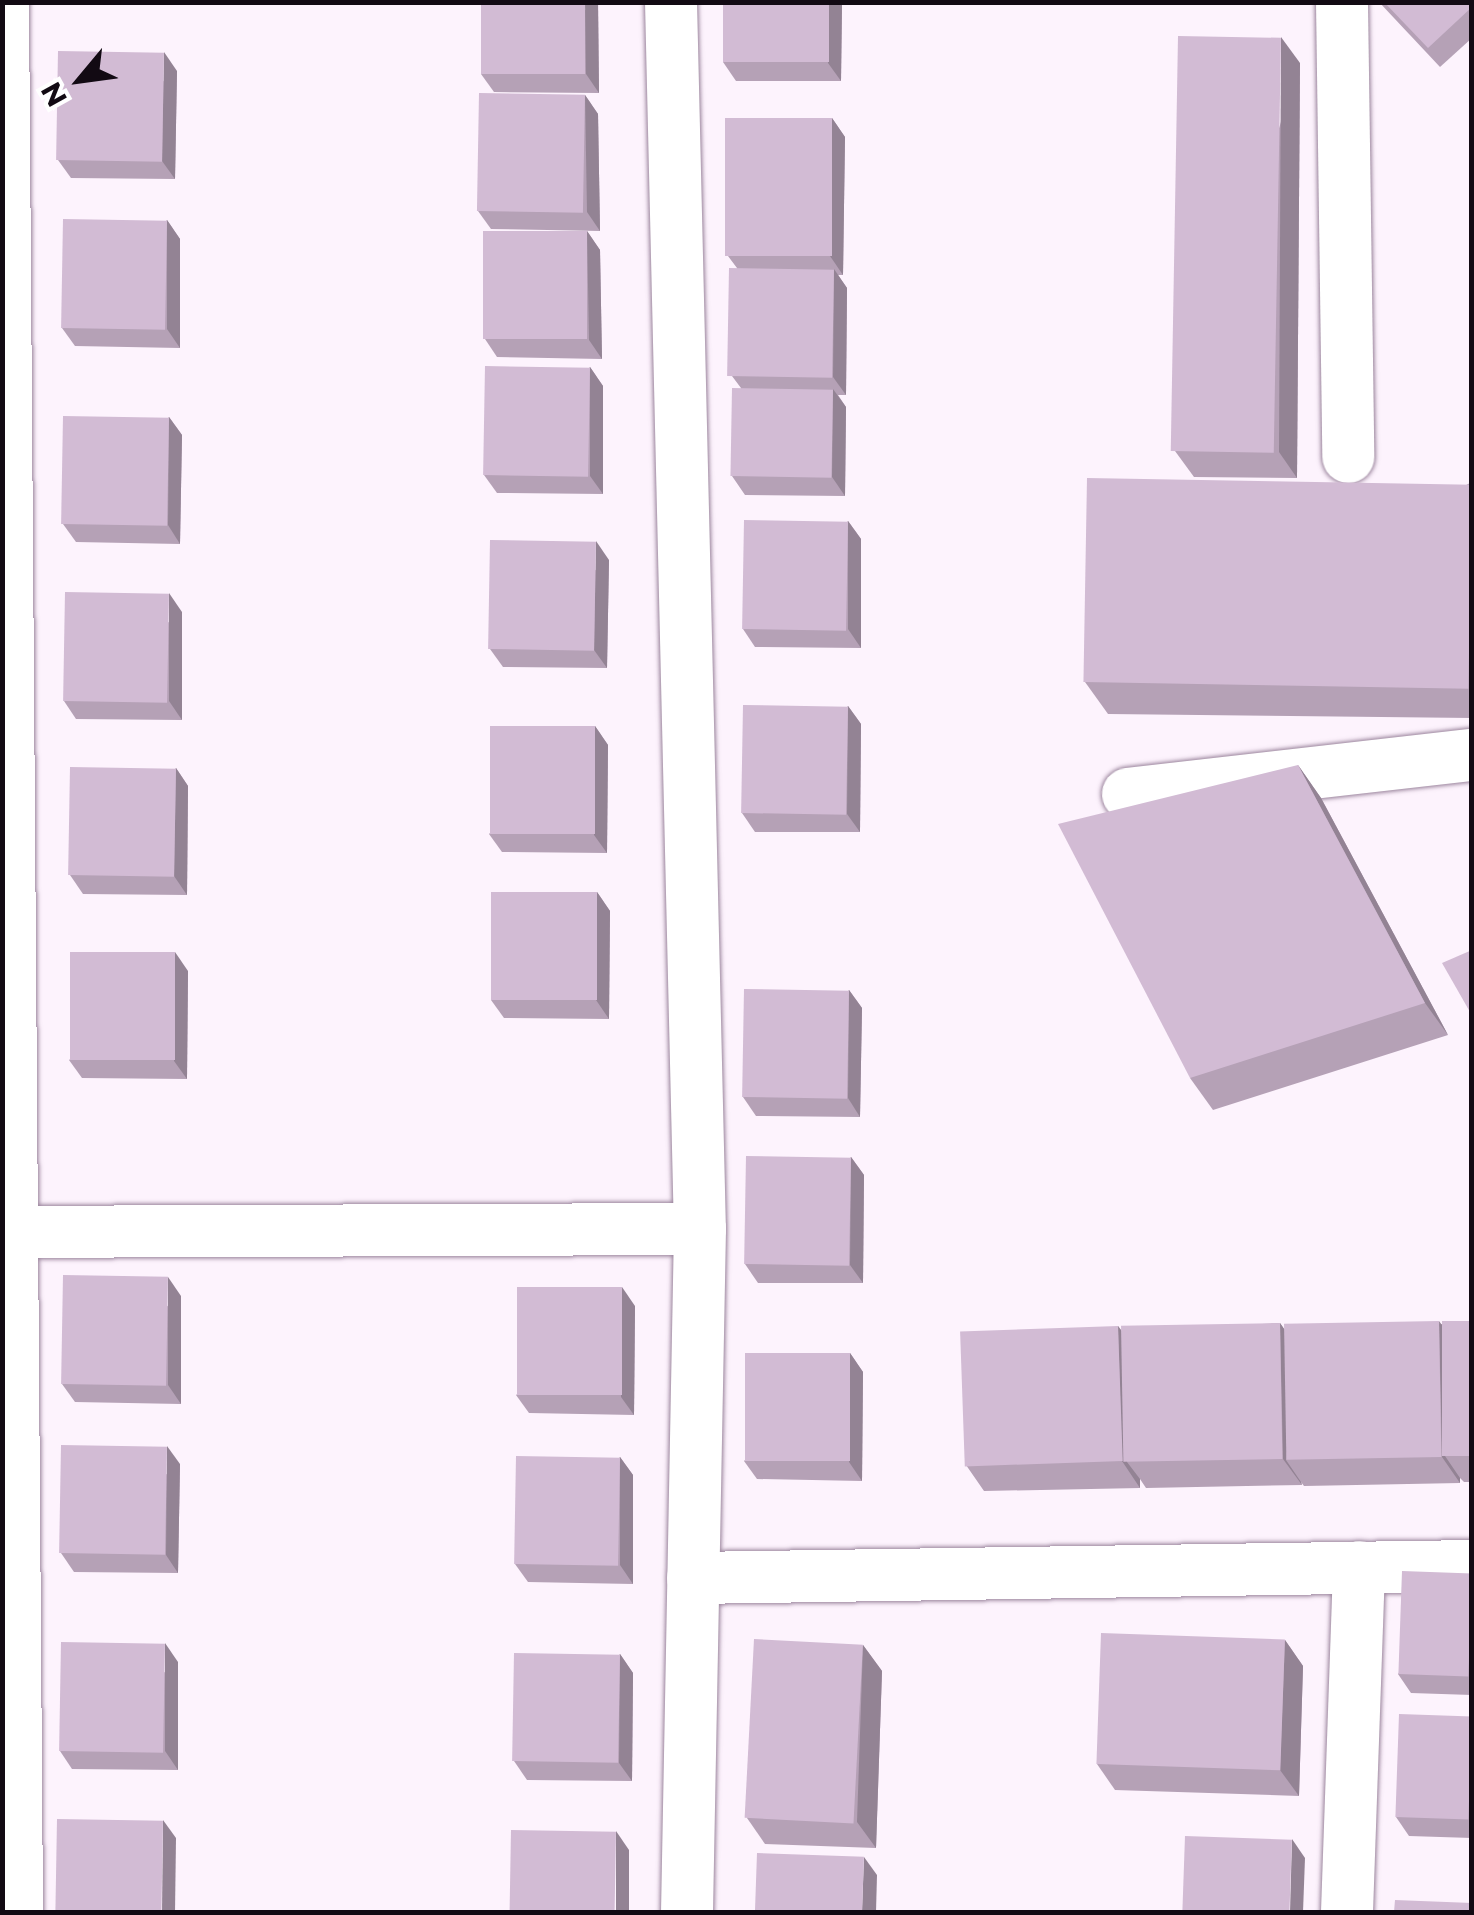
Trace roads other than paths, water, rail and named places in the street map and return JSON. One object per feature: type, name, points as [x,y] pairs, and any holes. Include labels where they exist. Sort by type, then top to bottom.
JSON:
[{"type":"street","points":[[3,2],[7,1232],[17,1912]]},
{"type":"street","points":[[671,2],[700,1229],[686,1912]]},
{"type":"street","points":[[1342,2],[1348,458]]},
{"type":"street","points":[[1128,794],[1472,755]]},
{"type":"street","points":[[7,1232],[700,1229]]},
{"type":"street","points":[[693,1578],[1472,1566]]},
{"type":"street","points":[[1347,1912],[1360,1567]]}]
